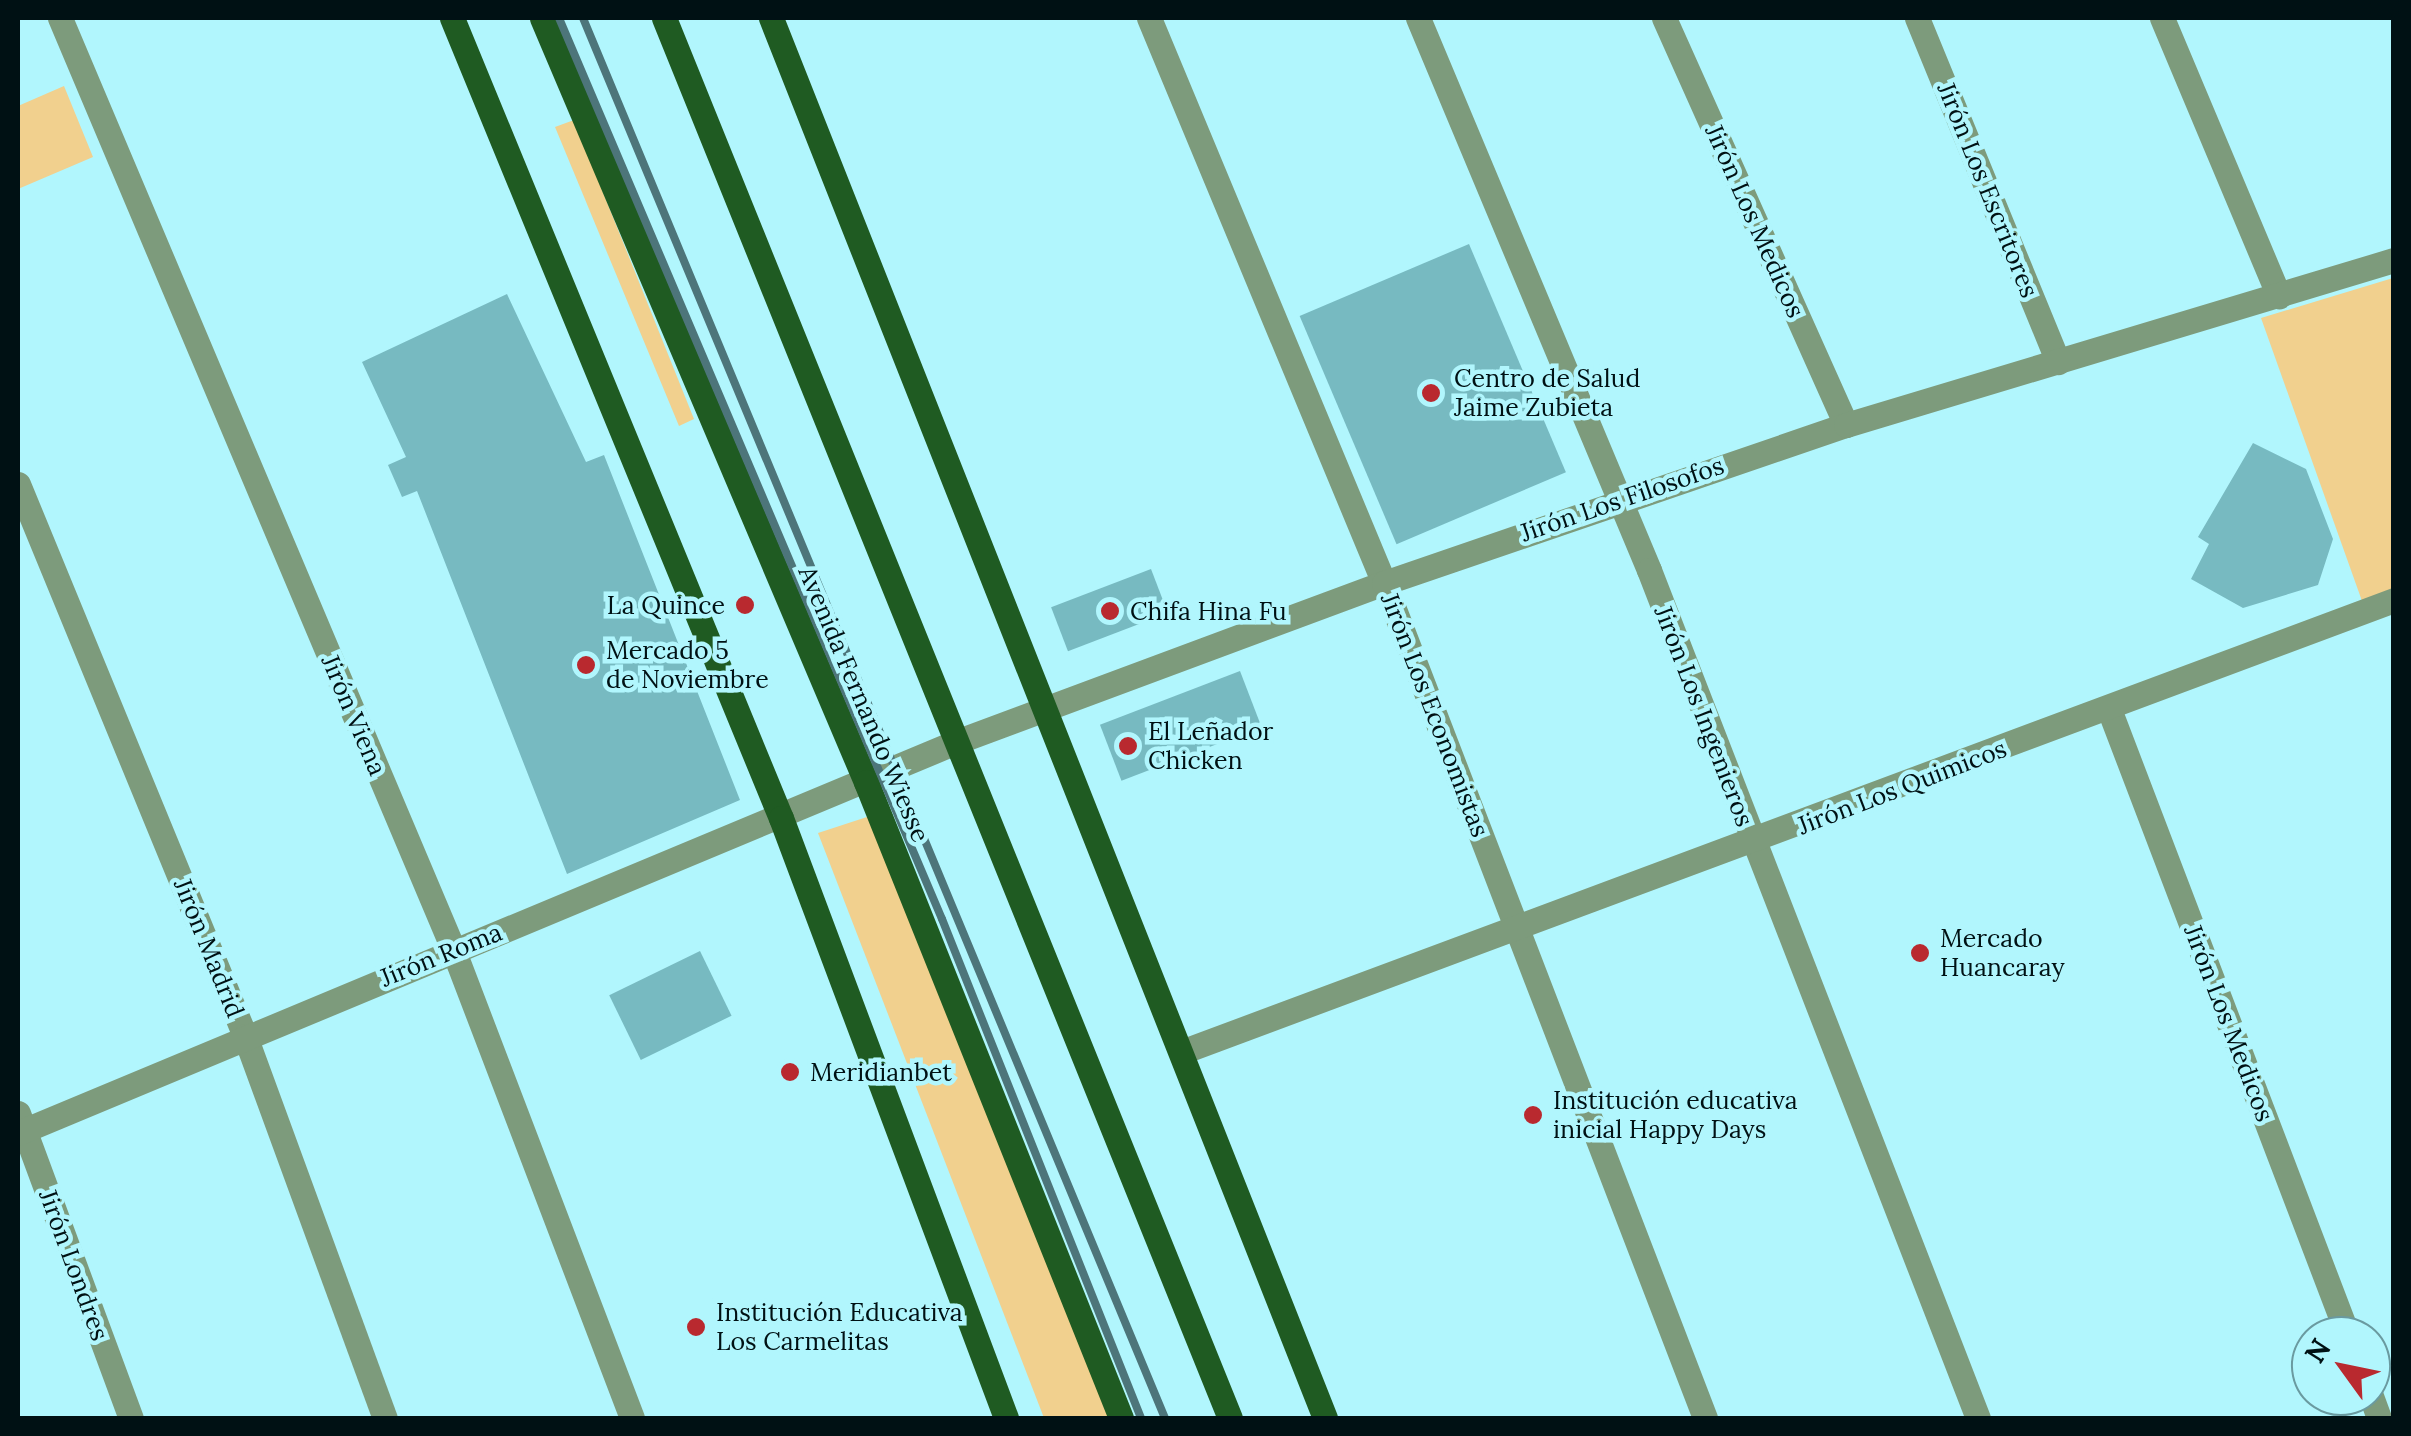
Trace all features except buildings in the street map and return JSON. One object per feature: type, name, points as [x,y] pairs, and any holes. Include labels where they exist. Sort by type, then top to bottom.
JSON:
[{"type":"main road","points":[[452,18],[781,818],[1006,1418]]},
{"type":"main road","name":"Avenida Fernando Wiesse","points":[[542,18],[866,782],[1121,1418]]},
{"type":"main road","points":[[664,18],[1230,1418]]},
{"type":"main road","points":[[771,18],[1050,706],[1325,1418]]},
{"type":"street","name":"Jirón Viena","points":[[60,18],[453,949],[632,1418]]},
{"type":"street","name":"Jirón Los Economistas","points":[[1148,18],[1384,583],[1705,1418]]},
{"type":"street","name":"Jirón Los Ingenieros","points":[[1418,18],[1616,498],[1978,1418]]},
{"type":"street","name":"Jirón Los Medicos","points":[[1664,18],[1846,425]]},
{"type":"street","name":"Jirón Los Escritores","points":[[1917,18],[2058,362]]},
{"type":"street","points":[[2162,18],[2279,296]]},
{"type":"street","name":"Jirón Los Filosofos","points":[[866,782],[1050,706],[1616,498],[2394,260]]},
{"type":"street","name":"Jirón Madrid","points":[[18,484],[245,1036],[385,1418]]},
{"type":"street","name":"Jirón Los Quimicos","points":[[1184,1051],[1520,931],[2394,600]]},
{"type":"street","name":"Jirón Los Medicos","points":[[2110,709],[2340,1316]]},
{"type":"street","name":"Jirón Roma","points":[[20,1125],[866,782]]},
{"type":"street","name":"Jirón Londres","points":[[20,1125],[130,1418]]},
{"type":"shaded area","points":[[64,86],[93,157],[18,189],[18,106]]},
{"type":"shaded area","points":[[574,120],[694,419],[679,426],[555,127]]},
{"type":"shaded area","points":[[2393,278],[2393,589],[2362,601],[2261,318]]},
{"type":"shaded area","points":[[870,816],[1116,1418],[1044,1418],[818,833]]},
{"type":"railway","points":[[559,18],[942,919],[1141,1418]]},
{"type":"railway","points":[[583,18],[1165,1418]]},
{"type":"place","name":"Centro de Salud Jaime Zubieta","points":[[1431,393]]},
{"type":"place","name":"La Quince","points":[[745,605]]},
{"type":"place","name":"Chifa Hina Fu","points":[[1110,611]]},
{"type":"place","name":"Mercado 5 de Noviembre","points":[[586,665]]},
{"type":"place","name":"El Leñador Chicken","points":[[1128,746]]},
{"type":"place","name":"Mercado Huancaray","points":[[1920,953]]},
{"type":"place","name":"Meridianbet","points":[[790,1072]]},
{"type":"place","name":"Institución educativa inicial Happy Days","points":[[1533,1115]]},
{"type":"place","name":"Institución Educativa Los Carmelitas","points":[[696,1327]]}]
